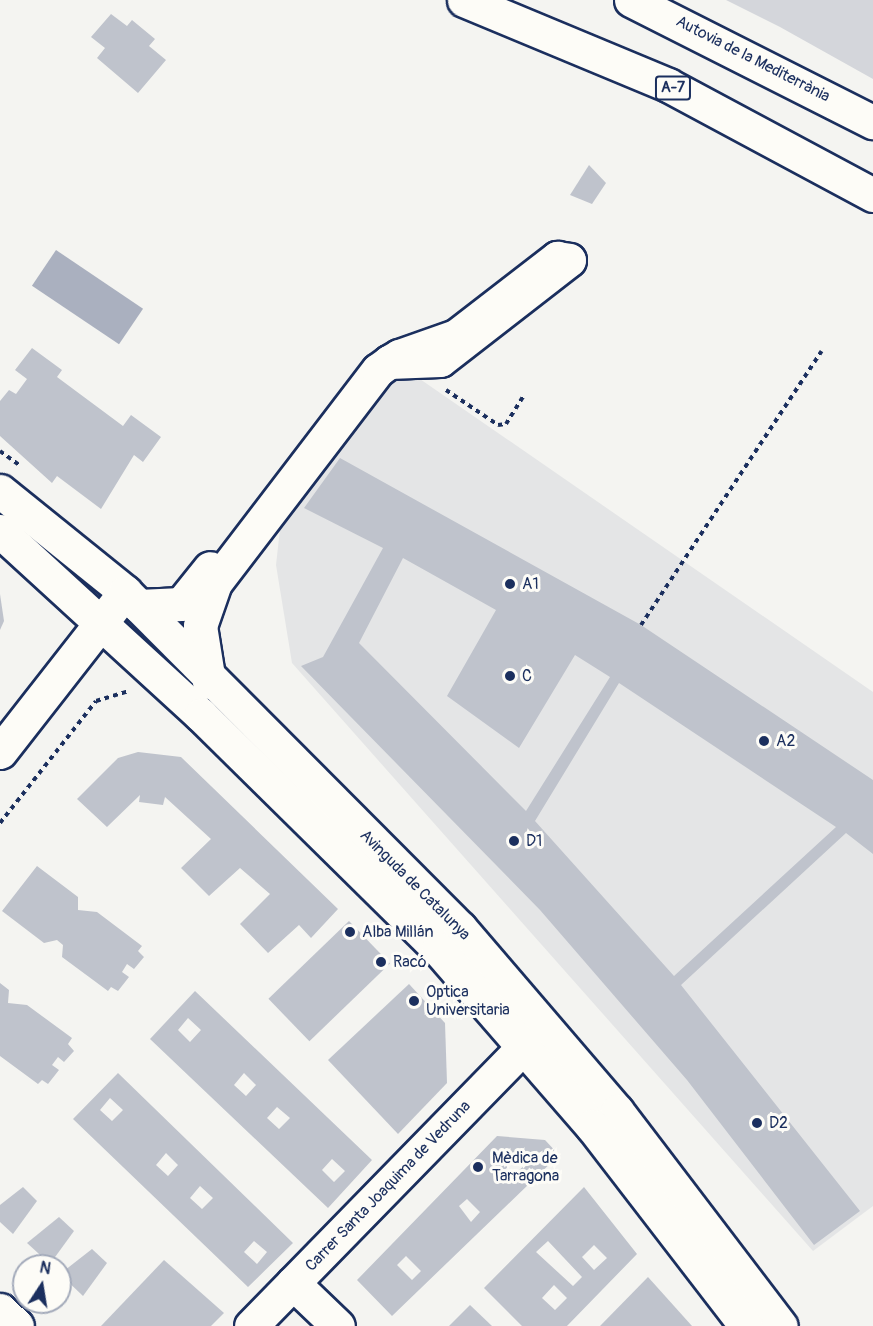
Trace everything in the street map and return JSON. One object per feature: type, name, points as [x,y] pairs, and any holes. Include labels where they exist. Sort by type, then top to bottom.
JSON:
[{"type":"main road","name":"A-7","points":[[464,0],[668,85],[873,195]]},
{"type":"main road","name":"Autovia de la Mediterrània","points":[[631,0],[873,123]]},
{"type":"main road","points":[[0,752],[102,621],[132,599],[181,604],[377,354],[387,345],[440,331],[558,254],[557,258],[456,336],[389,362],[215,583],[200,626],[209,682]]},
{"type":"main road","name":"Avinguda de Catalunya","points":[[0,491],[132,599],[209,682],[460,928],[617,1111],[781,1326]]},
{"type":"main road","name":"Avinguda de Catalunya","points":[[0,531],[102,621],[438,949],[524,1046],[747,1326]]},
{"type":"main road","name":"Carrer Santa Joaquima de Vedruna","points":[[251,1326],[524,1046]]},
{"type":"main road","points":[[293,1283],[338,1326]]},
{"type":"main road","points":[[0,1310],[17,1326]]},
{"type":"path","points":[[640,625],[822,351]]},
{"type":"path","points":[[443,388],[498,425],[506,424],[524,395]]},
{"type":"path","points":[[0,823],[96,701]]},
{"type":"shaded area","points":[[726,0],[873,0],[873,79],[780,27]]},
{"type":"shaded area","points":[[417,377],[873,692],[873,1206],[813,1251],[292,663],[276,565],[283,502],[333,439],[345,445],[396,378]]},
{"type":"water","points":[[56,250],[143,309],[119,344],[32,286]]},
{"type":"building","points":[[111,14],[127,26],[132,20],[155,39],[149,46],[166,60],[138,93],[97,58],[105,48],[91,37]]},
{"type":"building","points":[[589,165],[606,183],[592,204],[570,195]]},
{"type":"building","points":[[32,348],[62,370],[57,377],[123,426],[131,415],[161,437],[143,462],[134,455],[101,509],[57,476],[52,483],[0,436],[0,401],[9,390],[16,394],[27,379],[15,370]]},
{"type":"building","points":[[340,458],[641,625],[873,780],[873,854],[846,833],[681,985],[860,1211],[814,1245],[687,1080],[540,910],[301,666],[323,657],[383,548],[304,508]],"holes":[[[403,558],[496,610],[447,696],[519,748],[575,655],[610,677],[526,811],[359,643]],[[619,683],[836,827],[674,976],[535,821]]]},
{"type":"building","points":[[0,594],[4,621],[0,630]]},
{"type":"building","points":[[138,752],[181,757],[338,909],[311,938],[299,925],[268,953],[240,924],[270,894],[240,868],[209,896],[181,868],[211,839],[165,797],[163,805],[139,802],[140,795],[107,827],[77,799],[118,758]]},
{"type":"building","points":[[37,866],[78,897],[78,910],[97,912],[142,946],[138,951],[144,957],[134,969],[127,964],[122,972],[129,977],[118,991],[111,987],[108,991],[62,957],[63,945],[57,940],[44,943],[2,911]]},
{"type":"building","points":[[349,921],[390,963],[309,1041],[268,999]]},
{"type":"building","points":[[0,983],[9,990],[8,1003],[27,1005],[72,1038],[68,1044],[74,1051],[64,1062],[58,1057],[52,1065],[59,1070],[48,1084],[42,1080],[38,1084],[0,1056]]},
{"type":"building","points":[[409,984],[445,1023],[447,1083],[398,1134],[328,1060]]},
{"type":"building","points":[[195,991],[372,1160],[328,1208],[150,1039]],"holes":[[[188,1018],[201,1030],[190,1042],[178,1030]],[[244,1073],[256,1085],[246,1096],[234,1085]],[[277,1107],[290,1118],[279,1129],[267,1118]],[[332,1159],[345,1171],[334,1182],[322,1170]]]},
{"type":"building","points":[[118,1073],[293,1243],[248,1287],[73,1119]],"holes":[[[110,1098],[123,1110],[112,1121],[100,1110]],[[166,1153],[178,1165],[168,1176],[156,1165]],[[200,1186],[213,1198],[202,1209],[190,1198]],[[254,1241],[267,1252],[257,1264],[244,1252]]]},
{"type":"building","points":[[497,1136],[545,1140],[559,1155],[392,1316],[357,1280]],"holes":[[[522,1148],[532,1159],[511,1177],[505,1170]],[[467,1199],[480,1212],[471,1222],[459,1206]],[[406,1256],[421,1271],[412,1280],[397,1265]]]},
{"type":"building","points":[[23,1187],[37,1201],[13,1234],[0,1222],[0,1205]]},
{"type":"building","points":[[584,1187],[637,1254],[567,1326],[522,1326],[484,1288]],"holes":[[[548,1241],[582,1277],[573,1286],[536,1252]],[[594,1245],[607,1258],[594,1270],[582,1257]],[[554,1285],[567,1298],[555,1310],[542,1298]]]},
{"type":"building","points":[[59,1217],[74,1231],[57,1254],[39,1254],[27,1243]]},
{"type":"building","points":[[92,1249],[107,1263],[83,1296],[72,1285],[72,1265]]},
{"type":"building","points":[[164,1260],[224,1313],[211,1326],[101,1326]]},
{"type":"building","points":[[648,1277],[692,1326],[600,1326]]},
{"type":"building","points":[[470,1305],[492,1326],[449,1326]]},
{"type":"place","name":"A1","points":[[510,584]]},
{"type":"place","name":"C","points":[[510,676]]},
{"type":"place","name":"A2","points":[[764,741]]},
{"type":"place","name":"D1","points":[[514,841]]},
{"type":"place","name":"Alba Millán","points":[[350,932]]},
{"type":"place","name":"Racó","points":[[381,962]]},
{"type":"place","name":"Optica Universitaria","points":[[414,1001]]},
{"type":"place","name":"D2","points":[[757,1123]]},
{"type":"place","name":"Mèdica de Tarragona","points":[[478,1167]]}]
